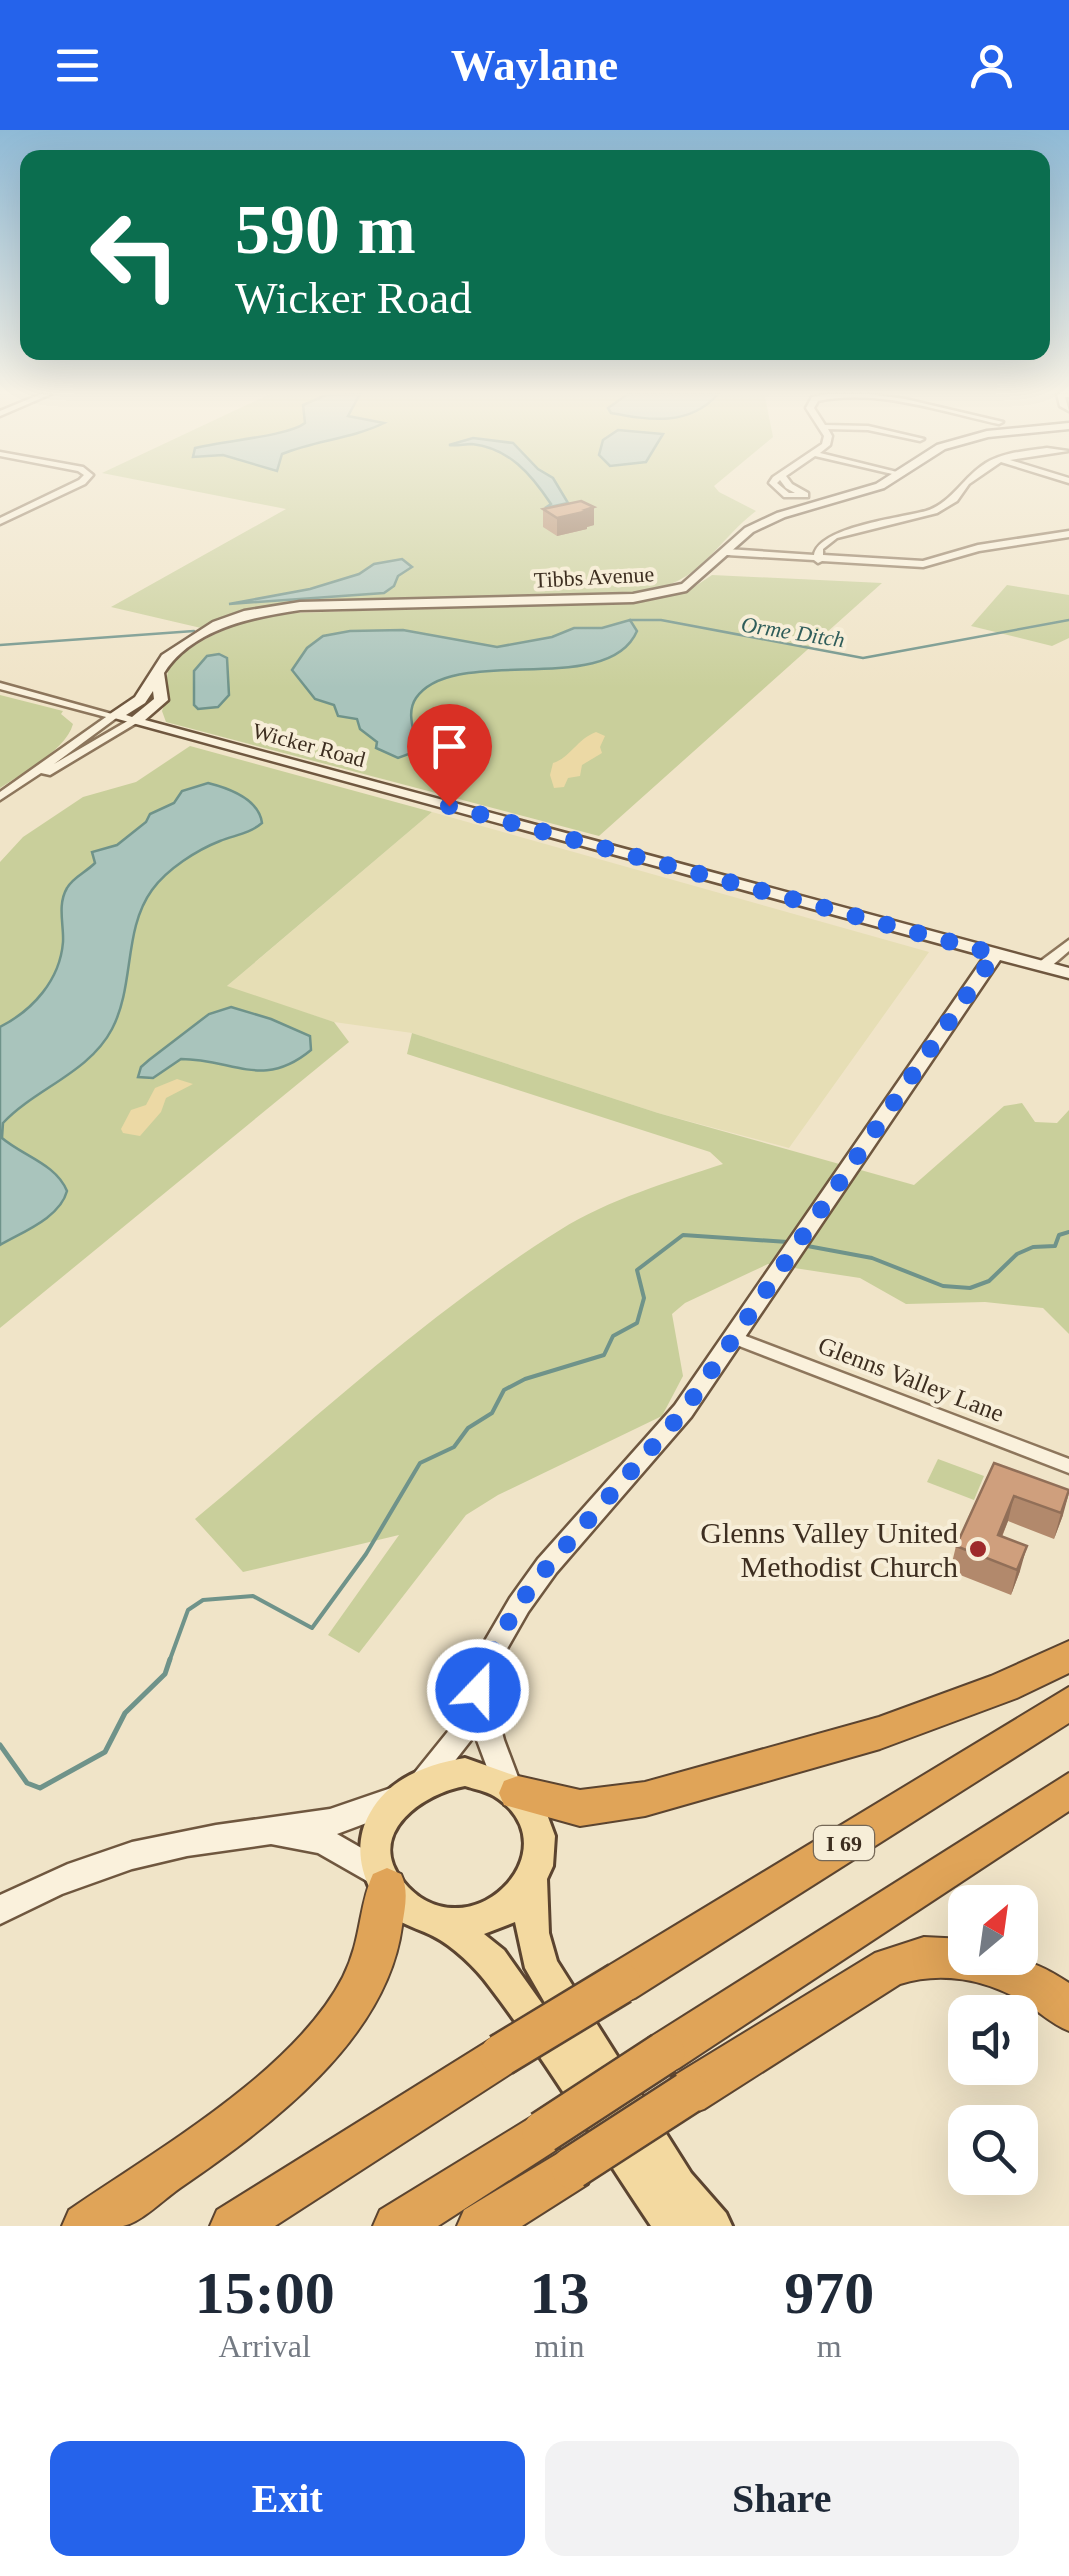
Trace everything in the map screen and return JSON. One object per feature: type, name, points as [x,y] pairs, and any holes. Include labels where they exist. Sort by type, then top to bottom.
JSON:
[{"type":"highway","points":[[512,1789],[580,1808],[645,1798],[880,1733],[1004,1687],[1069,1656]]},
{"type":"highway","name":"I 69","points":[[233,2226],[1069,1703]]},
{"type":"highway","points":[[396,2226],[1069,1790]]},
{"type":"highway","points":[[85,2226],[263,2098],[324,2042],[352,2004],[373,1965],[385,1930],[384,1880]]},
{"type":"highway","points":[[480,2226],[890,1967],[927,1957],[966,1960],[1010,1972],[1052,1994],[1069,2010]]},
{"type":"main road","points":[[532,1882],[516,1901],[495,1915],[470,1923],[444,1923],[421,1916],[402,1904],[384,1880],[378,1834],[411,1789],[465,1772],[512,1789],[533,1812],[541,1834],[540,1858],[532,1882],[532,1933],[542,1968],[678,2186],[714,2226]]},
{"type":"main road","points":[[444,1923],[492,1962],[509,1984],[672,2226]]},
{"type":"street","points":[[0,521],[61,492]]},
{"type":"street","name":"Tibbs Avenue","points":[[0,797],[140,700],[167,658],[218,625],[244,615],[300,606],[647,597],[694,582],[764,522],[861,492]]},
{"type":"street","points":[[818,560],[819,548],[834,536],[946,506],[958,492]]},
{"type":"street","points":[[730,549],[790,558],[923,564],[978,548],[1069,534]]},
{"type":"street","name":"Tibbs Avenue","points":[[28,778],[46,773],[135,721],[161,700],[156,672]]},
{"type":"street","name":"Wicker Road","points":[[0,686],[1069,973]]},
{"type":"street","points":[[1043,966],[1069,944]]},
{"type":"street","points":[[0,1910],[98,1864],[154,1848],[356,1816],[411,1789],[461,1736],[492,1651],[518,1605],[654,1448],[735,1338],[995,954]]},
{"type":"street","name":"Glenns Valley Lane","points":[[735,1338],[1069,1466]]},
{"type":"street","points":[[478,1690],[512,1789]]},
{"type":"street","points":[[254,1832],[323,1841],[384,1880]]},
{"type":"shaded area","points":[[432,812],[929,952],[789,1148],[658,1113],[412,1033],[334,1022],[226,987]]},
{"type":"green space","points":[[198,492],[719,492],[756,511],[690,574],[656,589],[633,593],[292,603],[235,614],[201,628],[111,607],[286,509]]},
{"type":"green space","points":[[712,575],[882,583],[599,836],[166,722],[162,711],[169,670],[179,656],[218,633],[272,614],[649,600],[694,587]]},
{"type":"green space","points":[[1007,585],[1069,595],[1069,638],[1052,646],[971,626]]},
{"type":"green space","points":[[0,695],[63,711],[61,714],[73,724],[53,751],[0,788]]},
{"type":"green space","points":[[190,746],[432,812],[227,986],[334,1022],[349,1042],[0,1328],[0,862],[23,837],[83,797],[136,782]]},
{"type":"green space","points":[[412,1033],[658,1113],[914,1185],[1004,1106],[1022,1103],[1035,1122],[1057,1123],[1069,1110],[1069,1334],[1043,1308],[985,1302],[906,1304],[860,1278],[768,1264],[685,1303],[672,1314],[683,1376],[662,1416],[498,1495],[466,1515],[359,1653],[328,1635],[399,1535],[243,1572],[195,1519],[373,1368],[512,1262],[599,1209],[723,1164],[710,1152],[407,1054]]},
{"type":"green space","points":[[938,1459],[984,1476],[974,1500],[927,1482]]},
{"type":"sand","points":[[596,732],[605,736],[600,747],[602,753],[582,765],[580,776],[568,778],[564,787],[554,788],[550,775],[553,763]]},
{"type":"sand","points":[[177,1079],[193,1084],[166,1098],[161,1112],[140,1136],[123,1133],[121,1129],[131,1110],[146,1105],[155,1088]]},
{"type":"water","points":[[542,492],[561,492],[568,503],[545,508],[551,504]]},
{"type":"water","points":[[402,559],[412,567],[384,593],[229,604],[310,589],[359,574],[374,564]]},
{"type":"water","points":[[630,620],[637,631],[621,651],[596,662],[564,668],[462,674],[435,682],[413,704],[411,717],[417,751],[398,758],[376,748],[377,742],[360,729],[357,719],[338,716],[334,705],[315,699],[292,670],[307,648],[323,636],[350,631],[403,630],[497,647],[552,637],[574,628],[602,628]]},
{"type":"water","points":[[219,654],[227,658],[229,695],[218,707],[198,709],[194,705],[194,671],[207,656]]},
{"type":"water","points":[[208,783],[249,801],[262,823],[202,850],[158,882],[137,922],[124,994],[112,1029],[90,1057],[3,1123],[2,1138],[47,1167],[67,1191],[49,1217],[0,1245],[0,1027],[34,1003],[57,969],[63,942],[64,895],[72,881],[95,863],[92,852],[117,845],[146,822],[150,814],[174,803],[182,791]]},
{"type":"water","points":[[231,1007],[310,1036],[311,1050],[278,1068],[248,1070],[181,1059],[153,1078],[138,1077],[141,1067],[209,1014]]},
{"type":"building","points":[[581,501],[594,507],[557,518],[543,509]]},
{"type":"building","points":[[994,1463],[1069,1490],[1061,1513],[1014,1496],[998,1535],[1027,1546],[1017,1570],[956,1546]]},
{"type":"waterway","name":"Orme Ditch","points":[[630,620],[661,620],[863,658],[1069,620]]},
{"type":"waterway","name":"Orme Ditch","points":[[0,645],[194,631]]},
{"type":"waterway","points":[[802,1245],[872,1258],[943,1286],[970,1288],[989,1281],[1017,1254],[1033,1247],[1055,1246],[1059,1235],[1069,1232]]},
{"type":"waterway","points":[[169,1662],[188,1610],[203,1600],[253,1596],[312,1628],[366,1554],[420,1463],[454,1447],[468,1428],[492,1413],[504,1390],[525,1379],[604,1355],[613,1336],[637,1323],[644,1298],[637,1270],[683,1235],[788,1242]]},
{"type":"waterway","points":[[0,1745],[27,1783],[40,1788],[105,1752],[125,1713],[165,1674],[169,1662]]},
{"type":"place","name":"Glenns Valley United Methodist Church","points":[[978,1549]]},
{"type":"route","points":[[449,806],[995,954],[684,1411],[518,1605],[492,1651],[478,1690]]}]
